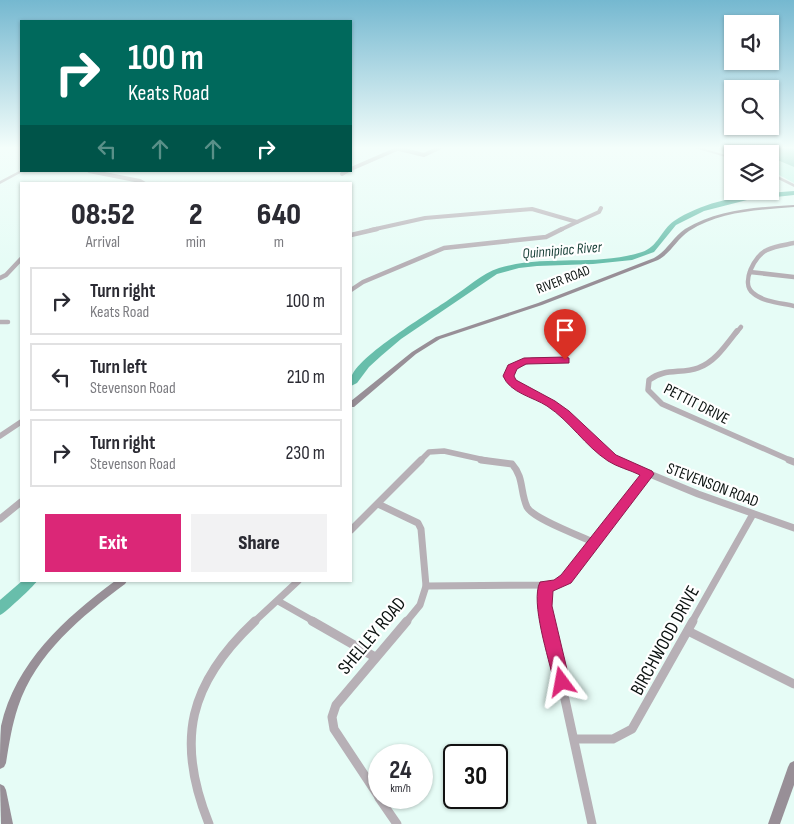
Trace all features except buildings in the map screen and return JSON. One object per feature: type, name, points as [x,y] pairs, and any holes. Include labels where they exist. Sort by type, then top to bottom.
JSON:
[{"type":"main road","name":"RIVER ROAD","points":[[352,404],[414,353],[438,338],[532,307],[656,259],[671,250],[684,232],[702,223],[738,212],[794,206]]},
{"type":"main road","points":[[0,763],[4,730],[10,712],[34,662],[63,629],[121,582]]},
{"type":"main road","points":[[774,824],[794,767]]},
{"type":"main road","points":[[0,790],[7,824]]},
{"type":"street","points":[[352,289],[363,282],[444,248],[546,237],[599,212],[601,208]]},
{"type":"street","points":[[352,235],[426,218],[532,209],[577,222]]},
{"type":"street","points":[[787,246],[794,243]]},
{"type":"street","points":[[794,248],[777,246],[765,250],[750,272],[746,284],[750,293],[764,300],[794,306]]},
{"type":"street","points":[[0,278],[6,275],[20,260]]},
{"type":"street","points":[[750,272],[794,277]]},
{"type":"street","points":[[0,322],[8,322]]},
{"type":"street","name":"PETTIT DRIVE","points":[[741,328],[704,366],[690,370],[659,373],[649,380],[648,390],[656,400],[671,409],[794,462]]},
{"type":"street","name":"STEVENSON ROAD","points":[[565,360],[524,361],[512,367],[509,376],[511,381],[518,387],[551,403],[565,414],[612,458],[648,474],[794,528]]},
{"type":"street","points":[[0,436],[20,423]]},
{"type":"street","points":[[352,529],[429,452],[444,451],[482,460],[512,464],[520,474],[526,504],[531,513],[595,543]]},
{"type":"street","points":[[378,504],[418,523],[421,529],[422,571],[426,586],[556,585],[566,579],[648,474]]},
{"type":"street","points":[[0,519],[20,503]]},
{"type":"street","name":"BIRCHWOOD DRIVE","points":[[575,739],[618,738],[632,729],[753,514]]},
{"type":"street","points":[[209,824],[192,779],[188,749],[192,720],[201,691],[214,668],[228,649],[297,582]]},
{"type":"street","name":"SHELLEY ROAD","points":[[368,780],[334,729],[331,721],[336,705],[420,605],[426,586]]},
{"type":"street","points":[[546,586],[545,606],[592,824]]},
{"type":"street","points":[[278,601],[375,657]]},
{"type":"street","points":[[688,631],[794,684]]},
{"type":"street","name":"SHELLEY ROAD","points":[[387,809],[397,824]]},
{"type":"waterway","name":"Quinnipiac River","points":[[352,382],[366,365],[388,345],[482,280],[501,270],[537,264],[611,261],[629,258],[652,251],[670,227],[701,209],[747,198],[794,193]]},
{"type":"waterway","name":"Quinnipiac River","points":[[0,610],[7,601],[30,582]]},
{"type":"route","points":[[562,682],[545,606],[546,586],[556,585],[566,579],[648,474],[612,458],[565,414],[551,403],[518,387],[511,381],[509,376],[512,367],[517,363],[532,360],[565,360]]}]
